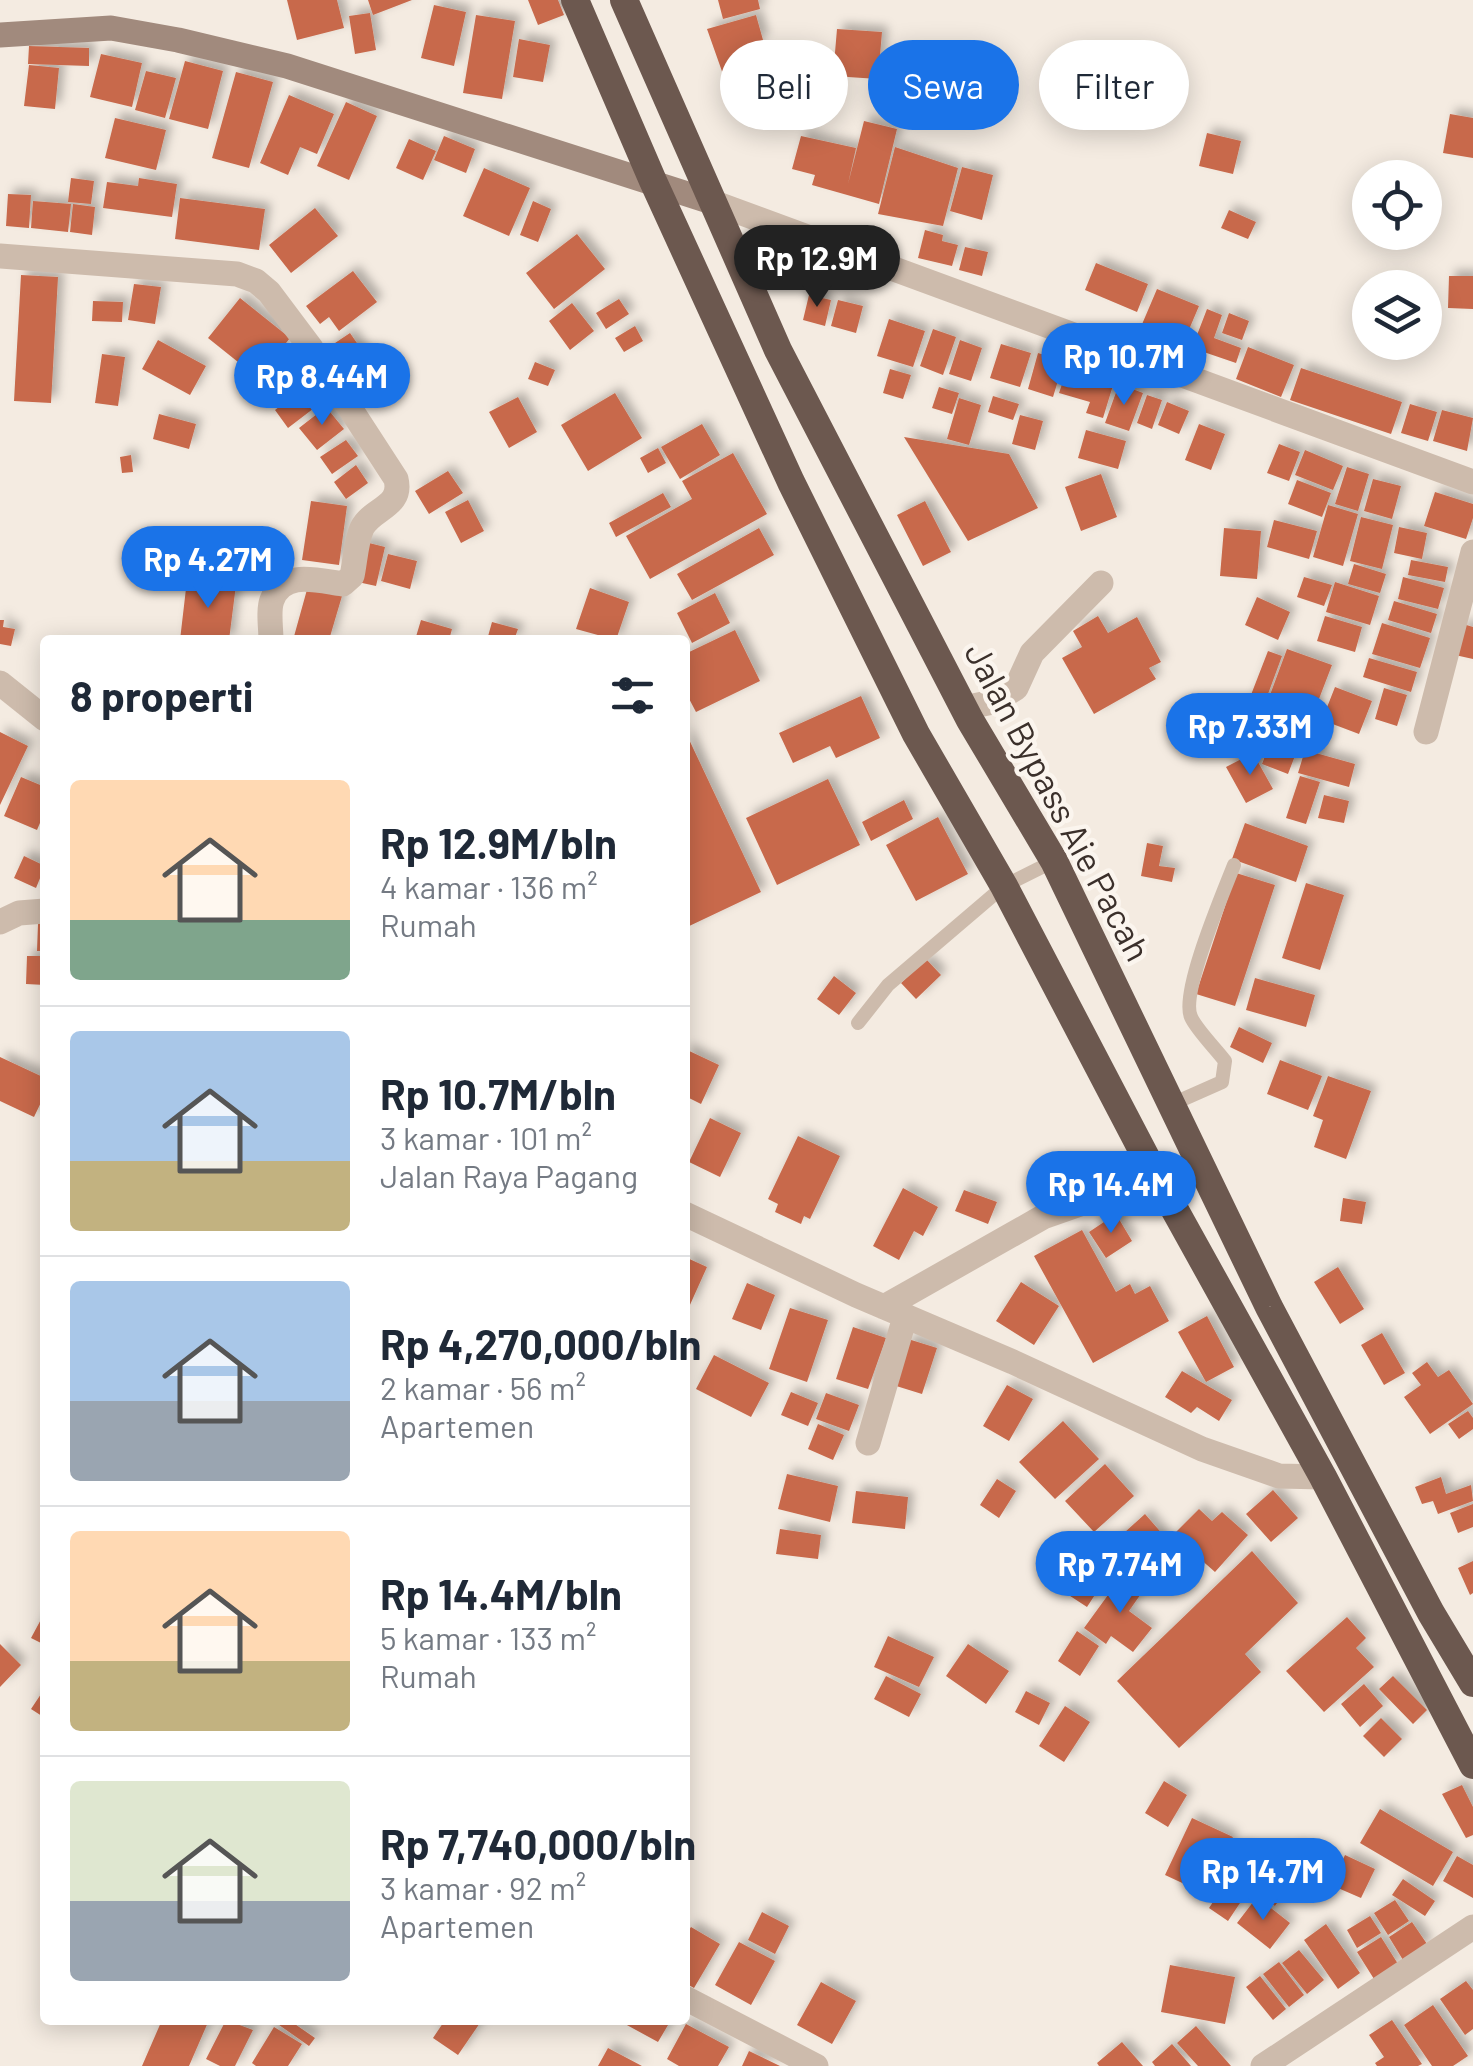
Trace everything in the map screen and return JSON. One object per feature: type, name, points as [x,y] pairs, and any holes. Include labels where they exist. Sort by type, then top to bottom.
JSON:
[{"type":"highway","points":[[575,0],[791,482],[916,734],[1004,886],[1151,1167],[1323,1477],[1473,1766]]},
{"type":"highway","name":"Jalan Bypass Aie Pacah","points":[[624,0],[778,350],[970,720],[1054,861],[1269,1307],[1431,1612],[1473,1683]]},
{"type":"main road","points":[[0,34],[111,28],[178,40],[287,66],[712,202]]},
{"type":"street","points":[[712,202],[1473,482]]},
{"type":"street","points":[[0,256],[237,274],[256,281],[269,292],[311,348],[396,479],[398,488],[396,499],[363,526],[352,576],[342,584],[302,577],[282,587],[272,600],[272,635]]},
{"type":"street","points":[[1426,732],[1473,552]]},
{"type":"street","points":[[970,720],[968,708],[993,702],[1016,688],[1032,653],[1101,583]]},
{"type":"street","points":[[0,682],[40,715]]},
{"type":"street","points":[[0,922],[19,913],[40,912]]},
{"type":"street","points":[[868,1443],[894,1312],[1043,1217],[1120,1190],[1151,1167]]},
{"type":"street","points":[[690,1216],[894,1312],[1240,1464],[1279,1476],[1323,1477]]},
{"type":"street","points":[[1263,2066],[1473,1927]]},
{"type":"street","points":[[690,2001],[816,2066]]},
{"type":"lane","points":[[858,1024],[888,985],[1004,886],[1054,861]]},
{"type":"lane","points":[[1169,1106],[1222,1082],[1225,1061],[1190,1016],[1189,1000],[1205,938],[1234,864]]},
{"type":"building","points":[[287,0],[337,0],[344,28],[297,40]]},
{"type":"building","points":[[368,0],[412,0],[373,15]]},
{"type":"building","points":[[528,0],[558,0],[564,15],[538,25]]},
{"type":"building","points":[[718,0],[758,0],[760,9],[723,19]]},
{"type":"building","points":[[434,5],[466,12],[454,66],[421,58]]},
{"type":"building","points":[[370,13],[376,50],[355,54],[349,16]]},
{"type":"building","points":[[476,15],[515,21],[502,99],[463,93]]},
{"type":"building","points":[[756,15],[763,40],[720,40],[720,66],[707,29]]},
{"type":"building","points":[[837,29],[882,32],[881,40],[868,40],[868,78],[848,77],[848,40],[836,40]]},
{"type":"building","points":[[519,39],[550,45],[543,82],[513,77]]},
{"type":"building","points":[[29,46],[89,48],[89,66],[28,64]]},
{"type":"building","points":[[101,54],[142,63],[132,107],[90,97]]},
{"type":"building","points":[[185,61],[223,71],[208,129],[169,119]]},
{"type":"building","points":[[29,65],[59,68],[55,109],[24,106]]},
{"type":"building","points":[[146,71],[176,78],[165,118],[135,110]]},
{"type":"building","points":[[236,72],[273,82],[249,168],[212,158]]},
{"type":"building","points":[[289,95],[334,114],[317,154],[300,147],[288,175],[260,163]]},
{"type":"building","points":[[346,102],[377,116],[349,180],[317,166]]},
{"type":"building","points":[[1450,114],[1473,118],[1473,158],[1443,153]]},
{"type":"building","points":[[115,118],[166,130],[156,170],[105,158]]},
{"type":"building","points":[[864,121],[868,122],[868,130],[897,130],[879,204],[812,185],[815,175],[792,169],[801,136],[856,148],[848,184]]},
{"type":"building","points":[[1207,133],[1241,141],[1233,174],[1199,166]]},
{"type":"building","points":[[444,136],[475,149],[466,173],[434,160]]},
{"type":"building","points":[[409,139],[436,151],[423,180],[396,168]]},
{"type":"building","points":[[895,147],[958,168],[943,226],[878,214]]},
{"type":"building","points":[[962,167],[993,175],[982,220],[950,211]]},
{"type":"building","points":[[484,168],[530,188],[509,236],[463,216]]},
{"type":"building","points":[[71,178],[94,181],[91,204],[68,202]]},
{"type":"building","points":[[139,178],[177,184],[172,217],[103,208],[107,182],[138,186]]},
{"type":"building","points":[[8,194],[31,195],[29,228],[6,226]]},
{"type":"building","points":[[180,198],[265,209],[259,250],[175,239]]},
{"type":"building","points":[[33,201],[71,204],[68,232],[31,228]]},
{"type":"building","points":[[533,201],[551,209],[538,242],[520,235]]},
{"type":"building","points":[[73,204],[95,207],[92,235],[70,232]]},
{"type":"building","points":[[315,208],[338,236],[291,273],[269,245]]},
{"type":"building","points":[[1229,210],[1256,222],[1248,239],[1221,228]]},
{"type":"building","points":[[925,230],[958,245],[952,266],[918,258]]},
{"type":"building","points":[[577,234],[605,269],[554,309],[526,273]]},
{"type":"building","points":[[965,247],[988,252],[982,276],[959,270]]},
{"type":"building","points":[[1096,263],[1148,284],[1137,312],[1085,290]]},
{"type":"building","points":[[353,271],[377,302],[339,331],[329,317],[320,324],[306,306]]},
{"type":"building","points":[[21,275],[58,277],[51,403],[14,401]]},
{"type":"building","points":[[1449,276],[1473,276],[1473,309],[1448,308]]},
{"type":"building","points":[[134,284],[161,287],[155,324],[128,320]]},
{"type":"building","points":[[1157,289],[1199,306],[1182,346],[1140,329]]},
{"type":"building","points":[[809,295],[831,300],[825,326],[803,320]]},
{"type":"building","points":[[240,298],[290,338],[258,378],[208,338]]},
{"type":"building","points":[[619,299],[629,314],[606,329],[596,313]]},
{"type":"building","points":[[838,300],[863,306],[856,333],[831,326]]},
{"type":"building","points":[[93,301],[123,302],[122,322],[92,321]]},
{"type":"building","points":[[572,303],[594,331],[570,350],[549,321]]},
{"type":"building","points":[[1207,309],[1222,315],[1214,338],[1241,348],[1236,363],[1192,348]]},
{"type":"building","points":[[1229,313],[1249,321],[1242,340],[1222,333]]},
{"type":"building","points":[[889,319],[925,331],[913,367],[877,356]]},
{"type":"building","points":[[635,326],[643,341],[624,352],[615,338]]},
{"type":"building","points":[[933,329],[956,337],[943,375],[920,366]]},
{"type":"building","points":[[350,333],[368,359],[346,373],[329,347]]},
{"type":"building","points":[[158,340],[206,366],[190,395],[142,369]]},
{"type":"building","points":[[960,340],[982,348],[971,381],[949,374]]},
{"type":"building","points":[[1001,344],[1031,353],[1020,387],[990,378]]},
{"type":"building","points":[[1248,347],[1294,365],[1281,397],[1236,379]]},
{"type":"building","points":[[1038,353],[1064,361],[1053,397],[1028,389]]},
{"type":"building","points":[[102,354],[125,357],[118,406],[95,403]]},
{"type":"building","points":[[535,362],[555,370],[548,386],[528,379]]},
{"type":"building","points":[[291,363],[303,379],[280,395],[268,380]]},
{"type":"building","points":[[1301,368],[1402,402],[1391,434],[1290,400]]},
{"type":"building","points":[[890,369],[911,375],[903,399],[883,393]]},
{"type":"building","points":[[1067,369],[1114,382],[1103,418],[1086,413],[1090,402],[1059,393]]},
{"type":"building","points":[[1119,384],[1143,393],[1129,431],[1105,423]]},
{"type":"building","points":[[308,385],[322,402],[288,428],[275,410]]},
{"type":"building","points":[[939,387],[959,393],[952,414],[932,408]]},
{"type":"building","points":[[615,393],[642,438],[588,471],[561,425]]},
{"type":"building","points":[[1147,395],[1162,400],[1152,429],[1137,423]]},
{"type":"building","points":[[993,396],[1019,404],[1013,420],[988,412]]},
{"type":"building","points":[[518,397],[537,432],[509,448],[489,412]]},
{"type":"building","points":[[959,398],[981,405],[969,445],[947,439]]},
{"type":"building","points":[[1167,402],[1189,411],[1179,434],[1158,425]]},
{"type":"building","points":[[1410,404],[1437,412],[1428,441],[1401,433]]},
{"type":"building","points":[[326,407],[344,429],[317,450],[299,428]]},
{"type":"building","points":[[1442,410],[1473,418],[1467,451],[1433,441]]},
{"type":"building","points":[[159,414],[196,424],[189,449],[153,439]]},
{"type":"building","points":[[1020,415],[1043,421],[1035,450],[1012,444]]},
{"type":"building","points":[[702,424],[720,455],[680,479],[661,447]]},
{"type":"building","points":[[1199,424],[1225,434],[1211,470],[1185,460]]},
{"type":"building","points":[[1086,430],[1126,441],[1118,469],[1078,458]]},
{"type":"building","points":[[904,437],[1009,454],[1038,508],[968,541]]},
{"type":"building","points":[[346,440],[358,456],[332,474],[320,457]]},
{"type":"building","points":[[1279,444],[1300,452],[1289,481],[1267,473]]},
{"type":"building","points":[[658,448],[666,463],[648,473],[640,458]]},
{"type":"building","points":[[1305,450],[1343,466],[1333,490],[1295,475]]},
{"type":"building","points":[[733,453],[767,514],[650,579],[626,536],[692,499],[682,481]]},
{"type":"building","points":[[131,455],[133,472],[122,473],[120,457]]},
{"type":"building","points":[[356,465],[368,483],[346,499],[334,482]]},
{"type":"building","points":[[1347,467],[1369,474],[1358,511],[1335,504]]},
{"type":"building","points":[[448,471],[463,493],[429,514],[415,491]]},
{"type":"building","points":[[1101,474],[1117,517],[1081,531],[1065,487]]},
{"type":"building","points":[[1373,479],[1401,486],[1392,519],[1364,511]]},
{"type":"building","points":[[1297,480],[1331,493],[1322,517],[1288,504]]},
{"type":"building","points":[[1435,492],[1473,504],[1466,539],[1424,526]]},
{"type":"building","points":[[663,493],[671,507],[616,537],[609,523]]},
{"type":"building","points":[[468,500],[484,531],[461,543],[445,512]]},
{"type":"building","points":[[311,501],[347,506],[339,565],[302,560]]},
{"type":"building","points":[[925,501],[951,552],[923,566],[897,515]]},
{"type":"building","points":[[1328,505],[1358,514],[1343,566],[1313,557]]},
{"type":"building","points":[[1361,517],[1393,525],[1382,569],[1350,561]]},
{"type":"building","points":[[1274,520],[1317,531],[1309,559],[1267,547]]},
{"type":"building","points":[[1399,527],[1427,533],[1422,559],[1394,553]]},
{"type":"building","points":[[759,528],[774,555],[692,600],[677,574]]},
{"type":"building","points":[[1224,528],[1261,531],[1257,579],[1220,576]]},
{"type":"building","points":[[361,541],[385,547],[376,586],[353,581]]},
{"type":"building","points":[[388,554],[417,561],[410,589],[381,581]]},
{"type":"building","points":[[1411,560],[1448,567],[1445,582],[1408,575]]},
{"type":"building","points":[[1354,564],[1386,574],[1380,593],[1348,584]]},
{"type":"building","points":[[1304,577],[1332,585],[1324,606],[1297,597]]},
{"type":"building","points":[[1403,577],[1444,588],[1438,609],[1398,599]]},
{"type":"building","points":[[187,580],[236,585],[230,635],[181,635]]},
{"type":"building","points":[[1335,582],[1379,596],[1370,625],[1326,612]]},
{"type":"building","points":[[308,586],[342,596],[330,635],[294,635]]},
{"type":"building","points":[[590,588],[629,602],[618,635],[576,629]]},
{"type":"building","points":[[715,593],[730,623],[692,643],[677,613]]},
{"type":"building","points":[[1257,597],[1290,612],[1278,640],[1245,625]]},
{"type":"building","points":[[1394,601],[1437,614],[1431,633],[1388,620]]},
{"type":"building","points":[[1098,616],[1108,633],[1137,617],[1161,662],[1149,668],[1156,679],[1094,714],[1062,658],[1082,647],[1073,631]]},
{"type":"building","points":[[1325,616],[1362,627],[1355,652],[1317,641]]},
{"type":"building","points":[[0,620],[4,620],[3,627],[15,629],[11,646],[0,644]]},
{"type":"building","points":[[421,620],[452,629],[450,635],[416,635]]},
{"type":"building","points":[[492,622],[518,629],[516,635],[488,635]]},
{"type":"building","points":[[1382,623],[1430,638],[1420,668],[1372,654]]},
{"type":"building","points":[[1463,624],[1473,627],[1473,659],[1455,655]]},
{"type":"building","points":[[735,630],[760,681],[696,712],[690,701],[690,652]]},
{"type":"building","points":[[1287,649],[1332,665],[1304,738],[1260,722]]},
{"type":"building","points":[[1268,651],[1282,656],[1257,724],[1242,718]]},
{"type":"building","points":[[1369,658],[1417,672],[1411,692],[1363,677]]},
{"type":"building","points":[[1335,687],[1372,701],[1359,734],[1322,720]]},
{"type":"building","points":[[1384,688],[1407,695],[1397,726],[1375,719]]},
{"type":"building","points":[[861,696],[880,738],[836,758],[830,746],[793,763],[779,733]]},
{"type":"building","points":[[1262,726],[1301,740],[1288,774],[1262,764],[1267,751],[1255,746]]},
{"type":"building","points":[[0,732],[28,746],[0,805]]},
{"type":"building","points":[[690,742],[761,892],[690,926]]},
{"type":"building","points":[[1305,750],[1355,764],[1349,787],[1298,773]]},
{"type":"building","points":[[1253,753],[1273,789],[1246,803],[1226,767]]},
{"type":"building","points":[[1300,776],[1320,782],[1306,824],[1286,818]]},
{"type":"building","points":[[21,777],[40,785],[37,830],[4,816]]},
{"type":"building","points":[[828,779],[860,845],[777,885],[746,818]]},
{"type":"building","points":[[1324,795],[1349,801],[1344,823],[1318,818]]},
{"type":"building","points":[[904,800],[913,819],[871,841],[862,822]]},
{"type":"building","points":[[938,817],[968,874],[916,901],[886,845]]},
{"type":"building","points":[[1245,823],[1308,846],[1296,882],[1232,859]]},
{"type":"building","points":[[1147,843],[1163,846],[1159,866],[1175,868],[1172,882],[1141,876]]},
{"type":"building","points":[[24,856],[40,864],[36,888],[14,878]]},
{"type":"building","points":[[1236,873],[1275,885],[1235,1006],[1196,994]]},
{"type":"building","points":[[1306,883],[1344,895],[1320,970],[1282,958]]},
{"type":"building","points":[[38,924],[40,924],[40,951]]},
{"type":"building","points":[[27,956],[40,956],[40,985],[26,984]]},
{"type":"building","points":[[926,959],[941,975],[916,999],[901,983]]},
{"type":"building","points":[[834,976],[856,993],[839,1015],[817,999]]},
{"type":"building","points":[[1255,978],[1315,995],[1306,1027],[1246,1010]]},
{"type":"building","points":[[1239,1027],[1272,1043],[1263,1063],[1230,1047]]},
{"type":"building","points":[[690,1051],[719,1065],[701,1104],[690,1098]]},
{"type":"building","points":[[0,1057],[40,1076],[40,1104],[34,1117],[0,1101]]},
{"type":"building","points":[[1280,1060],[1322,1076],[1308,1110],[1267,1094]]},
{"type":"building","points":[[1328,1076],[1371,1091],[1346,1159],[1314,1147],[1323,1120],[1313,1116]]},
{"type":"building","points":[[710,1118],[741,1133],[720,1177],[690,1160]]},
{"type":"building","points":[[798,1136],[840,1156],[810,1219],[804,1216],[801,1224],[775,1212],[778,1204],[768,1199]]},
{"type":"building","points":[[903,1188],[938,1207],[923,1236],[914,1231],[899,1260],[873,1246]]},
{"type":"building","points":[[964,1190],[997,1202],[988,1224],[955,1211]]},
{"type":"building","points":[[1343,1198],[1366,1202],[1362,1224],[1340,1221]]},
{"type":"building","points":[[1116,1214],[1132,1241],[1106,1258],[1089,1232]]},
{"type":"building","points":[[1082,1230],[1116,1292],[1130,1284],[1135,1294],[1150,1286],[1169,1321],[1093,1363],[1034,1256]]},
{"type":"building","points":[[690,1259],[707,1267],[690,1305]]},
{"type":"building","points":[[1338,1267],[1364,1309],[1340,1324],[1314,1282]]},
{"type":"building","points":[[1021,1282],[1059,1306],[1034,1345],[996,1321]]},
{"type":"building","points":[[747,1283],[775,1295],[761,1330],[732,1319]]},
{"type":"building","points":[[790,1308],[828,1320],[807,1382],[769,1369]]},
{"type":"building","points":[[1207,1316],[1234,1367],[1206,1382],[1178,1332]]},
{"type":"building","points":[[853,1327],[886,1338],[868,1389],[836,1379]]},
{"type":"building","points":[[1382,1333],[1405,1373],[1384,1385],[1361,1345]]},
{"type":"building","points":[[908,1339],[937,1348],[922,1394],[893,1385]]},
{"type":"building","points":[[714,1355],[769,1383],[751,1417],[696,1389]]},
{"type":"building","points":[[1427,1362],[1438,1377],[1449,1370],[1473,1404],[1430,1434],[1404,1397],[1421,1385],[1412,1373]]},
{"type":"building","points":[[1182,1371],[1232,1400],[1219,1421],[1197,1407],[1191,1413],[1165,1397]]},
{"type":"building","points":[[1007,1385],[1033,1399],[1009,1441],[983,1426]]},
{"type":"building","points":[[791,1392],[818,1403],[808,1426],[781,1415]]},
{"type":"building","points":[[826,1393],[859,1405],[849,1431],[816,1419]]},
{"type":"building","points":[[1468,1411],[1473,1429],[1459,1439],[1448,1424]]},
{"type":"building","points":[[1063,1421],[1099,1459],[1055,1499],[1019,1462]]},
{"type":"building","points":[[818,1424],[844,1435],[833,1460],[808,1449]]},
{"type":"building","points":[[1105,1464],[1134,1496],[1094,1532],[1065,1501]]},
{"type":"building","points":[[787,1474],[838,1486],[830,1522],[778,1509]]},
{"type":"building","points":[[1441,1477],[1446,1494],[1471,1485],[1473,1501],[1438,1514],[1433,1501],[1422,1504],[1415,1487]]},
{"type":"building","points":[[997,1479],[1016,1491],[999,1518],[980,1505]]},
{"type":"building","points":[[1273,1490],[1298,1518],[1271,1542],[1246,1514]]},
{"type":"building","points":[[856,1491],[908,1497],[905,1529],[852,1523]]},
{"type":"building","points":[[1473,1504],[1473,1527],[1458,1533],[1450,1513]]},
{"type":"building","points":[[1199,1509],[1212,1521],[1222,1512],[1248,1535],[1215,1572],[1173,1535]]},
{"type":"building","points":[[1145,1514],[1165,1537],[1135,1563],[1115,1541]]},
{"type":"building","points":[[780,1529],[821,1535],[818,1559],[776,1554]]},
{"type":"building","points":[[1252,1551],[1298,1603],[1245,1654],[1261,1672],[1179,1748],[1117,1681]]},
{"type":"building","points":[[1473,1561],[1473,1593],[1470,1595],[1458,1568]]},
{"type":"building","points":[[1074,1570],[1100,1587],[1087,1607],[1061,1590]]},
{"type":"building","points":[[1124,1573],[1145,1588],[1129,1611],[1152,1628],[1133,1652],[1111,1636],[1106,1644],[1084,1628]]},
{"type":"building","points":[[1347,1617],[1366,1638],[1356,1648],[1374,1667],[1324,1712],[1286,1671]]},
{"type":"building","points":[[40,1621],[40,1642],[31,1638]]},
{"type":"building","points":[[1077,1631],[1099,1646],[1080,1676],[1058,1661]]},
{"type":"building","points":[[888,1636],[934,1657],[919,1687],[874,1667]]},
{"type":"building","points":[[0,1644],[21,1665],[0,1687]]},
{"type":"building","points":[[968,1644],[1009,1671],[986,1704],[946,1676]]},
{"type":"building","points":[[886,1676],[921,1694],[909,1717],[874,1699]]},
{"type":"building","points":[[1393,1676],[1427,1710],[1413,1724],[1379,1689]]},
{"type":"building","points":[[1364,1684],[1383,1706],[1360,1727],[1341,1704]]},
{"type":"building","points":[[1026,1691],[1050,1703],[1039,1725],[1015,1712]]},
{"type":"building","points":[[40,1696],[40,1715],[31,1709]]},
{"type":"building","points":[[1065,1706],[1090,1722],[1064,1762],[1039,1746]]},
{"type":"building","points":[[1381,1718],[1402,1739],[1384,1757],[1363,1736]]},
{"type":"building","points":[[1164,1781],[1187,1795],[1168,1827],[1145,1813]]},
{"type":"building","points":[[1462,1785],[1473,1807],[1473,1835],[1466,1838],[1442,1794]]},
{"type":"building","points":[[1380,1809],[1453,1852],[1433,1886],[1360,1843]]},
{"type":"building","points":[[1192,1818],[1233,1837],[1206,1894],[1165,1875]]},
{"type":"building","points":[[1240,1847],[1292,1881],[1275,1906],[1223,1873]]},
{"type":"building","points":[[1296,1848],[1331,1868],[1317,1892],[1282,1872]]},
{"type":"building","points":[[1345,1855],[1375,1869],[1361,1898],[1331,1885]]},
{"type":"building","points":[[1457,1856],[1473,1865],[1473,1898],[1443,1881]]},
{"type":"building","points":[[1403,1879],[1435,1901],[1425,1916],[1392,1895]]},
{"type":"building","points":[[1225,1884],[1244,1897],[1228,1921],[1209,1908]]},
{"type":"building","points":[[1257,1897],[1290,1923],[1270,1949],[1237,1923]]},
{"type":"building","points":[[1395,1900],[1409,1921],[1388,1935],[1374,1913]]},
{"type":"building","points":[[762,1912],[789,1926],[775,1954],[748,1940]]},
{"type":"building","points":[[1370,1916],[1381,1933],[1357,1948],[1347,1930]]},
{"type":"building","points":[[1412,1922],[1427,1944],[1403,1960],[1389,1937]]},
{"type":"building","points":[[1326,1924],[1360,1973],[1338,1989],[1304,1940]]},
{"type":"building","points":[[690,1928],[720,1944],[694,1988],[690,1986]]},
{"type":"building","points":[[1381,1937],[1398,1964],[1374,1979],[1357,1952]]},
{"type":"building","points":[[739,1942],[775,1961],[751,2005],[715,1985]]},
{"type":"building","points":[[1299,1950],[1324,1980],[1307,1994],[1282,1963]]},
{"type":"building","points":[[1279,1962],[1304,1995],[1289,2007],[1263,1974]]},
{"type":"building","points":[[1170,1965],[1235,1977],[1225,2024],[1161,2012]]},
{"type":"building","points":[[1260,1976],[1286,2009],[1273,2020],[1246,1987]]},
{"type":"building","points":[[1466,1981],[1473,1990],[1473,2029],[1465,2035],[1440,1999]]},
{"type":"building","points":[[821,1982],[856,2001],[832,2044],[797,2025]]},
{"type":"building","points":[[1433,2005],[1468,2056],[1453,2066],[1432,2066],[1404,2025]]},
{"type":"building","points":[[1392,2020],[1422,2064],[1377,2066],[1375,2063],[1384,2057],[1369,2035]]},
{"type":"building","points":[[160,2025],[207,2025],[189,2066],[142,2066]]},
{"type":"building","points":[[223,2025],[253,2030],[235,2066],[220,2066],[206,2059]]},
{"type":"building","points":[[279,2025],[296,2025],[315,2038],[309,2046]]},
{"type":"building","points":[[442,2025],[479,2025],[458,2055],[433,2038]]},
{"type":"building","points":[[627,2025],[668,2025],[658,2042]]},
{"type":"building","points":[[685,2025],[729,2047],[718,2066],[679,2066],[667,2059]]},
{"type":"building","points":[[1196,2026],[1231,2066],[1198,2066],[1177,2043]]},
{"type":"building","points":[[274,2027],[302,2044],[288,2066],[256,2066],[252,2063]]},
{"type":"building","points":[[1122,2042],[1143,2066],[1099,2066],[1097,2063]]},
{"type":"building","points":[[1172,2044],[1191,2066],[1155,2066],[1152,2062]]},
{"type":"building","points":[[608,2048],[642,2066],[598,2066]]},
{"type":"building","points":[[749,2051],[780,2066],[742,2066]]}]
